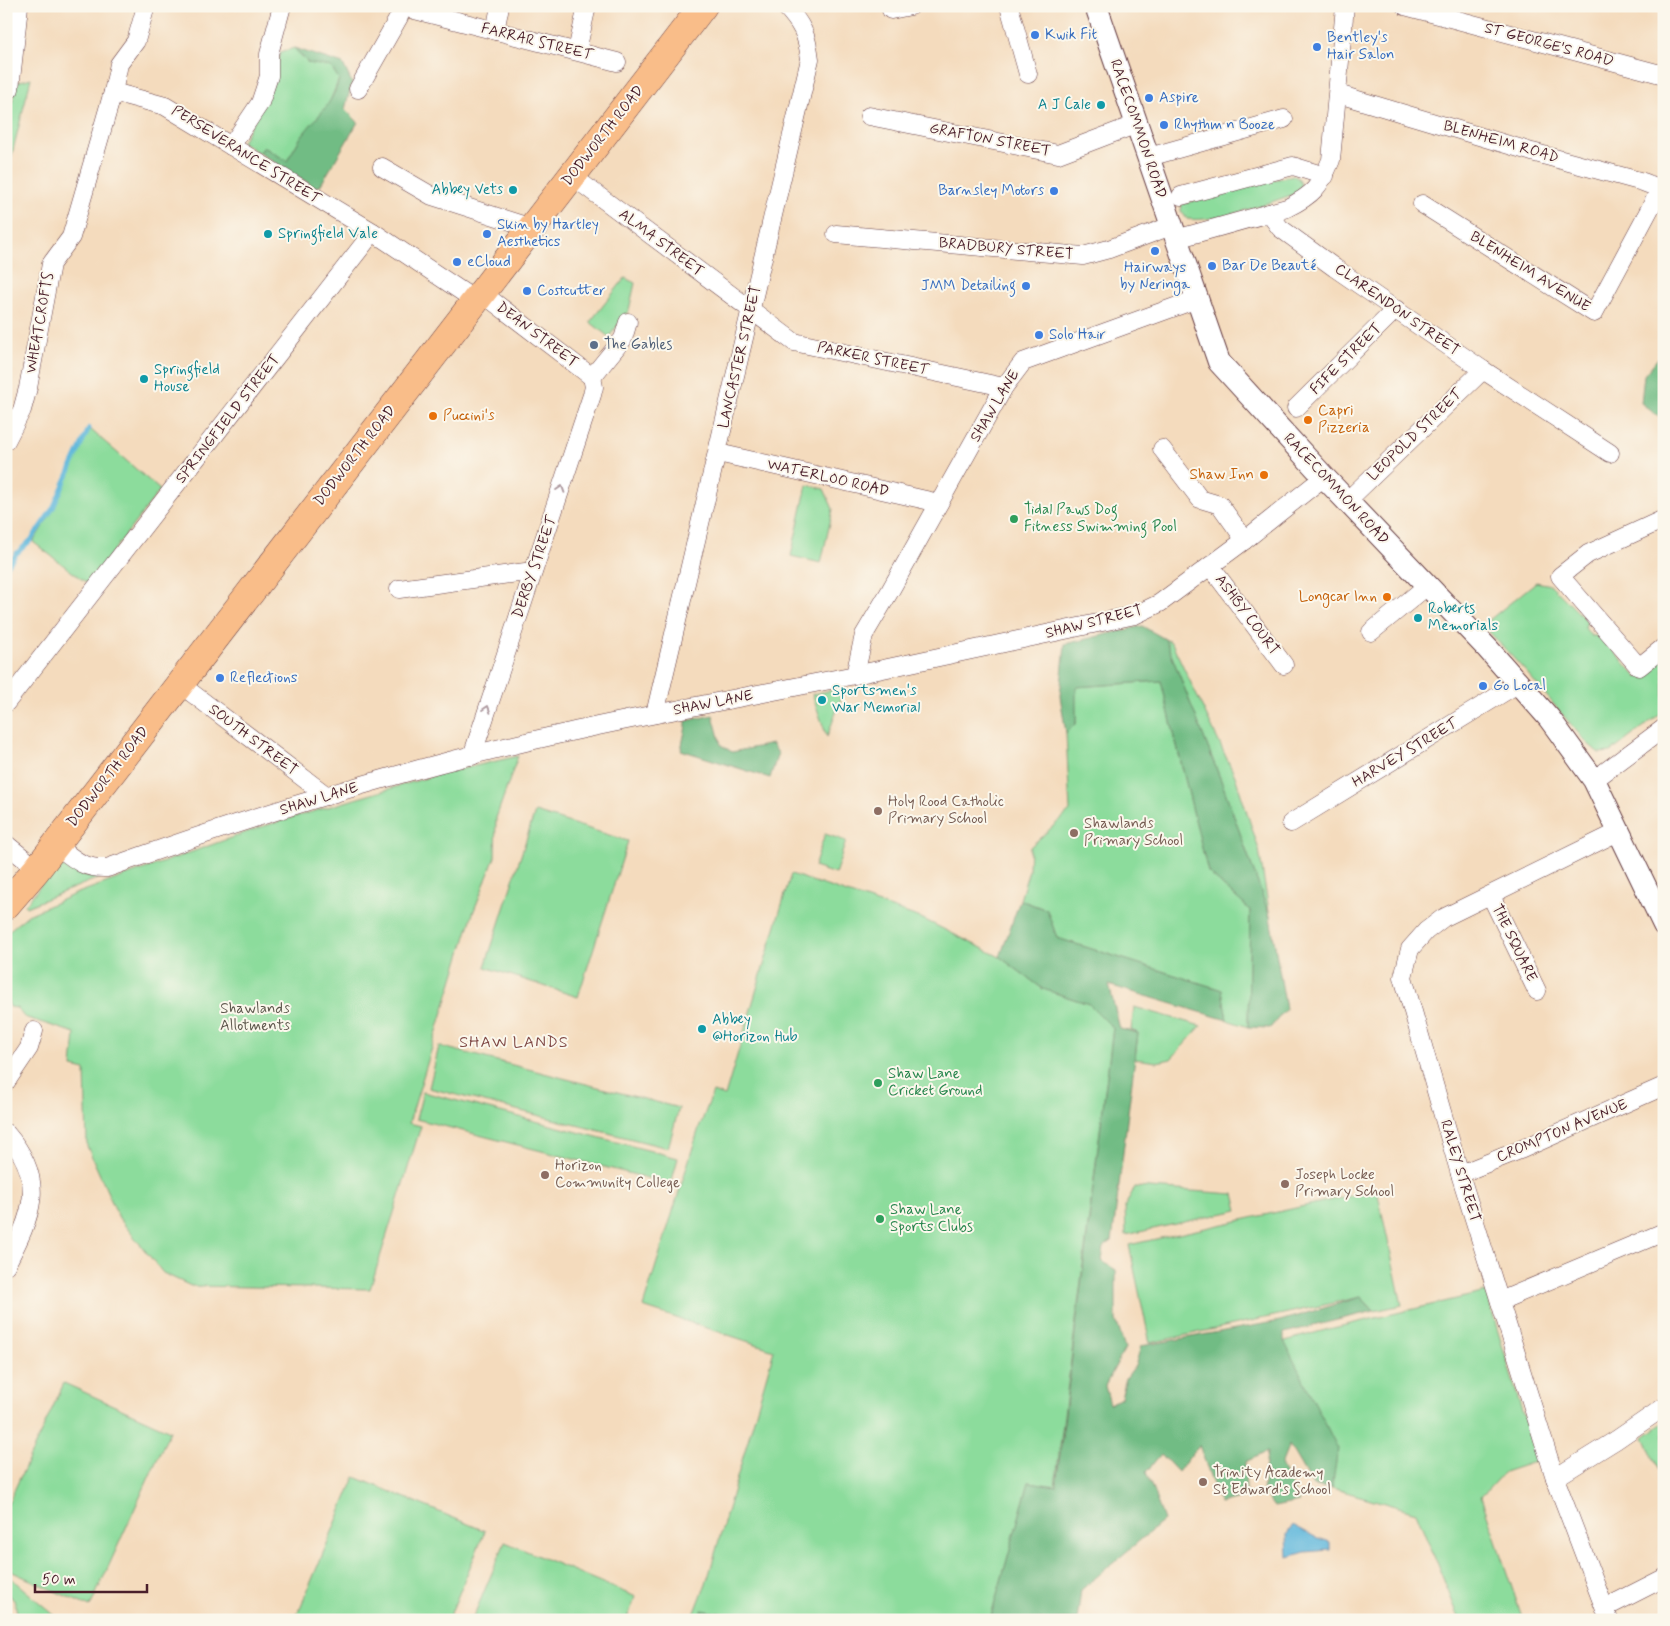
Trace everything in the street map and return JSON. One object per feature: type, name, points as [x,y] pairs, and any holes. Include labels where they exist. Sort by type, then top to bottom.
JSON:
[{"type":"highway","name":"DODWORTH ROAD","points":[[6,905],[56,845],[703,6]]},
{"type":"street","points":[[10,89],[19,6]]},
{"type":"street","name":"WHEATCROFTS","points":[[6,442],[22,410],[28,388],[51,264],[71,237],[119,64],[136,41],[146,6]]},
{"type":"street","points":[[231,146],[260,103],[269,76],[269,54],[282,6]]},
{"type":"street","points":[[495,32],[500,6]]},
{"type":"street","points":[[577,52],[587,6]]},
{"type":"street","points":[[891,8],[912,6]]},
{"type":"street","points":[[1009,6],[1028,74]]},
{"type":"street","name":"RACECOMMON ROAD","points":[[1096,6],[1219,362],[1324,477],[1519,683],[1549,718],[1594,780],[1664,925]]},
{"type":"street","points":[[1174,232],[1287,208],[1304,200],[1313,192],[1324,176],[1331,160],[1345,6]]},
{"type":"street","name":"ST GEORGE'S ROAD","points":[[1405,6],[1664,75]]},
{"type":"street","points":[[359,77],[399,17],[400,7]]},
{"type":"street","name":"FARRAR STREET","points":[[400,7],[617,62]]},
{"type":"street","name":"LANCASTER STREET","points":[[655,714],[810,59],[807,38],[794,10]]},
{"type":"street","name":"PERSEVERANCE STREET","points":[[112,92],[165,106],[373,232]]},
{"type":"street","name":"BLENHEIM ROAD","points":[[1338,94],[1663,189]]},
{"type":"street","name":"GRAFTON STREET","points":[[869,116],[1058,154],[1137,124]]},
{"type":"street","points":[[1149,157],[1284,119]]},
{"type":"street","points":[[1181,196],[1293,166],[1324,176]]},
{"type":"street","points":[[382,168],[432,196],[532,228]]},
{"type":"street","name":"ALMA STREET","points":[[572,176],[750,310]]},
{"type":"street","name":"BLENHEIM AVENUE","points":[[1422,204],[1594,313],[1663,189]]},
{"type":"street","name":"CLARENDON STREET","points":[[1269,213],[1280,228],[1483,370],[1610,454]]},
{"type":"street","points":[[373,232],[479,297]]},
{"type":"street","name":"SPRINGFIELD STREET","points":[[6,703],[373,232]]},
{"type":"street","name":"BRADBURY STREET","points":[[836,234],[1083,256],[1174,232]]},
{"type":"street","name":"DEAN STREET","points":[[479,297],[592,377]]},
{"type":"street","name":"SHAW LANE","points":[[56,845],[81,864],[93,869],[107,868],[326,796],[472,756],[560,734],[855,675],[864,635],[1004,387],[1023,362],[1197,299]]},
{"type":"street","name":"FIFE STREET","points":[[1296,408],[1396,309]]},
{"type":"street","name":"PARKER STREET","points":[[750,310],[794,342],[1004,387]]},
{"type":"street","points":[[592,377],[623,339],[628,322]]},
{"type":"street","name":"LEOPOLD STREET","points":[[1347,500],[1483,370]]},
{"type":"street","name":"DERBY STREET","points":[[472,756],[592,395],[592,377]]},
{"type":"street","points":[[1162,449],[1200,498],[1220,505],[1245,540]]},
{"type":"street","name":"WATERLOO ROAD","points":[[718,453],[939,503]]},
{"type":"street","name":"SHAW STREET","points":[[855,675],[1135,615],[1156,605],[1210,566],[1324,477]]},
{"type":"street","points":[[1664,519],[1588,554],[1560,576],[1639,667],[1664,647]]},
{"type":"street","name":"ASHBY COURT","points":[[1210,566],[1284,665]]},
{"type":"street","points":[[399,589],[533,571]]},
{"type":"street","points":[[1371,632],[1427,586]]},
{"type":"street","name":"HARVEY STREET","points":[[1291,823],[1519,683]]},
{"type":"street","name":"SOUTH STREET","points":[[180,684],[326,796]]},
{"type":"street","points":[[1594,780],[1662,733]]},
{"type":"street","name":"RALEY STREET","points":[[1607,1614],[1555,1478],[1460,1174],[1403,977],[1410,949],[1426,931],[1443,918],[1620,832]]},
{"type":"street","points":[[6,844],[37,869]]},
{"type":"street","name":"THE SQUARE","points":[[1491,896],[1537,990]]},
{"type":"street","points":[[6,1082],[36,1051],[34,1031]]},
{"type":"street","name":"CROMPTON AVENUE","points":[[1460,1174],[1520,1150],[1664,1086]]},
{"type":"street","points":[[6,1133],[25,1160],[31,1175],[32,1191],[31,1207],[27,1222],[6,1265]]},
{"type":"street","points":[[1500,1301],[1664,1232]]},
{"type":"street","points":[[1555,1478],[1664,1407]]},
{"type":"street","points":[[1607,1614],[1664,1578]]},
{"type":"green space","points":[[294,48],[308,63],[331,66],[339,79],[329,104],[301,137],[287,161],[264,147],[259,153],[242,142],[273,83],[280,53]]},
{"type":"green space","points":[[294,48],[343,64],[352,83],[345,109],[358,122],[320,186],[315,187],[259,153],[264,147],[287,161],[301,137],[323,111],[336,89],[339,79],[331,67],[308,63]]},
{"type":"green space","points":[[31,78],[6,178],[6,106],[12,103],[17,82]]},
{"type":"green space","points":[[1293,175],[1299,179],[1301,185],[1297,193],[1257,207],[1213,218],[1199,219],[1187,219],[1181,211],[1182,204]]},
{"type":"green space","points":[[625,278],[635,283],[629,310],[609,337],[590,322]]},
{"type":"green space","points":[[1664,351],[1664,421],[1641,403],[1644,375]]},
{"type":"green space","points":[[90,429],[160,490],[88,584],[33,542],[54,509]]},
{"type":"green space","points":[[807,485],[824,489],[833,509],[821,563],[791,556]]},
{"type":"green space","points":[[1536,582],[1551,585],[1587,621],[1585,628],[1591,636],[1600,636],[1638,678],[1664,656],[1664,711],[1611,752],[1599,753],[1586,742],[1483,625]]},
{"type":"green space","points":[[1142,626],[1165,639],[1222,783],[1270,917],[1286,1009],[1270,1028],[1248,1027],[1250,910],[1208,872],[1161,681],[1076,687],[1076,723],[1066,733],[1060,696],[1065,644]]},
{"type":"green space","points":[[1165,639],[1172,643],[1235,776],[1259,850],[1270,917],[1222,783]]},
{"type":"green space","points":[[1161,681],[1208,872],[1250,910],[1248,1027],[1227,1020],[1222,990],[1057,938],[1047,910],[1020,900],[1029,870],[1030,847],[1070,811],[1066,733],[1076,723],[1075,687]]},
{"type":"green space","points":[[845,688],[827,737],[812,694]]},
{"type":"green space","points":[[713,715],[721,745],[732,752],[772,744],[778,753],[770,778],[681,750],[686,721]]},
{"type":"green space","name":"Shawlands Allotments","points":[[518,756],[496,818],[495,857],[473,913],[409,1123],[421,1126],[370,1289],[191,1286],[163,1273],[119,1218],[87,1146],[85,1070],[72,1067],[75,1033],[24,1017],[17,1008],[10,1007],[6,996],[6,933],[28,915],[75,894],[261,827],[436,775]]},
{"type":"green space","points":[[535,812],[628,841],[578,997],[485,967]]},
{"type":"green space","points":[[825,834],[846,841],[835,874],[814,867]]},
{"type":"green space","points":[[61,866],[73,869],[84,875],[101,877],[26,907],[25,905],[49,875]]},
{"type":"green space","name":"Shaw Lane Sports Clubs","points":[[791,874],[921,918],[1000,957],[1043,989],[1089,1004],[1113,1028],[1055,1486],[1029,1482],[990,1620],[692,1620],[708,1578],[774,1350],[643,1307],[698,1131],[713,1092],[725,1096]]},
{"type":"green space","points":[[1020,900],[1047,910],[1057,938],[1222,990],[1227,1020],[1109,985],[1120,1029],[1138,1033],[1112,1241],[1104,1246],[1102,1261],[1116,1270],[1116,1320],[1125,1348],[1105,1386],[1110,1404],[1121,1398],[1126,1378],[1135,1366],[1141,1346],[1280,1321],[1361,1297],[1374,1311],[1284,1333],[1284,1341],[1338,1449],[1332,1488],[1313,1486],[1289,1445],[1281,1465],[1299,1502],[1274,1507],[1263,1492],[1267,1452],[1245,1462],[1246,1497],[1220,1504],[1199,1445],[1178,1472],[1161,1454],[1146,1472],[1164,1520],[1081,1590],[1077,1620],[990,1620],[1029,1482],[1056,1486],[1113,1028],[1089,1004],[1043,989],[1000,957]]},
{"type":"green space","points":[[1134,1007],[1201,1026],[1171,1059],[1157,1062],[1135,1059],[1138,1033],[1131,1030]]},
{"type":"green space","points":[[439,1046],[679,1108],[668,1148],[429,1088]]},
{"type":"green space","points":[[423,1092],[678,1158],[671,1184],[416,1119]]},
{"type":"green space","points":[[1135,1187],[1234,1194],[1238,1210],[1126,1235],[1125,1206]]},
{"type":"green space","points":[[1377,1190],[1402,1305],[1374,1311],[1361,1297],[1150,1343],[1129,1245]]},
{"type":"green space","points":[[1486,1292],[1537,1461],[1504,1472],[1481,1497],[1523,1620],[1460,1620],[1416,1512],[1332,1488],[1337,1449],[1242,1353],[1329,1329]]},
{"type":"green space","points":[[64,1383],[170,1431],[90,1607],[6,1569],[6,1508]]},
{"type":"green space","points":[[1664,1422],[1664,1481],[1644,1437]]},
{"type":"green space","points":[[355,1477],[485,1531],[448,1620],[295,1620]]},
{"type":"green space","points":[[505,1542],[636,1597],[626,1620],[472,1620]]},
{"type":"green space","points":[[6,1574],[60,1620],[19,1620],[14,1600],[6,1593]]},
{"type":"green space","points":[[702,1610],[730,1615],[729,1620],[699,1620]]},
{"type":"water","points":[[1293,1525],[1315,1537],[1330,1542],[1330,1550],[1305,1552],[1288,1557],[1287,1534]]},
{"type":"waterway","points":[[6,568],[16,554],[31,540],[53,508],[89,428]]},
{"type":"place","name":"Kwik Fit","points":[[1035,35]]},
{"type":"place","name":"Bentley's Hair Salon","points":[[1317,47]]},
{"type":"place","name":"Aspire","points":[[1149,98]]},
{"type":"place","name":"A J Cale","points":[[1101,105]]},
{"type":"place","name":"Rhythm n Booze","points":[[1164,125]]},
{"type":"place","name":"Abbey Vets","points":[[513,190]]},
{"type":"place","name":"Barnsley Motors","points":[[1054,191]]},
{"type":"place","name":"Springfield Vale","points":[[268,234]]},
{"type":"place","name":"Skin by Hartley Aesthetics","points":[[487,234]]},
{"type":"place","name":"Hairways by Neringa","points":[[1155,251]]},
{"type":"place","name":"eCloud","points":[[457,262]]},
{"type":"place","name":"Bar De Beauté","points":[[1212,266]]},
{"type":"place","name":"JMM Detailing","points":[[1026,286]]},
{"type":"place","name":"Costcutter","points":[[527,291]]},
{"type":"place","name":"Solo Hair","points":[[1039,335]]},
{"type":"place","name":"The Gables","points":[[594,345]]},
{"type":"place","name":"Springfield House","points":[[144,379]]},
{"type":"place","name":"Puccini's","points":[[433,416]]},
{"type":"place","name":"Capri Pizzeria","points":[[1308,420]]},
{"type":"place","name":"Shaw Inn","points":[[1264,475]]},
{"type":"place","name":"Tidal Paws Dog Fitness Swimming Pool","points":[[1014,519]]},
{"type":"place","name":"Longcar Inn","points":[[1387,597]]},
{"type":"place","name":"Roberts Memorials","points":[[1418,618]]},
{"type":"place","name":"Reflections","points":[[220,678]]},
{"type":"place","name":"Go Local","points":[[1483,686]]},
{"type":"place","name":"Sportsmen's War Memorial","points":[[822,700]]},
{"type":"place","name":"Holy Rood Catholic Primary School","points":[[878,811]]},
{"type":"place","name":"Shawlands Primary School","points":[[1074,833]]},
{"type":"place","name":"Abbey @Horizon Hub","points":[[702,1029]]},
{"type":"place","name":"Shaw Lane Cricket Ground","points":[[878,1083]]},
{"type":"place","name":"Horizon Community College","points":[[545,1175]]},
{"type":"place","name":"Joseph Locke Primary School","points":[[1285,1184]]},
{"type":"place","name":"Shaw Lane Sports Clubs","points":[[880,1219]]},
{"type":"place","name":"Trinity Academy St Edward's School","points":[[1203,1482]]},
{"type":"district","name":"SHAW LANDS","points":[[514,1042]]}]
